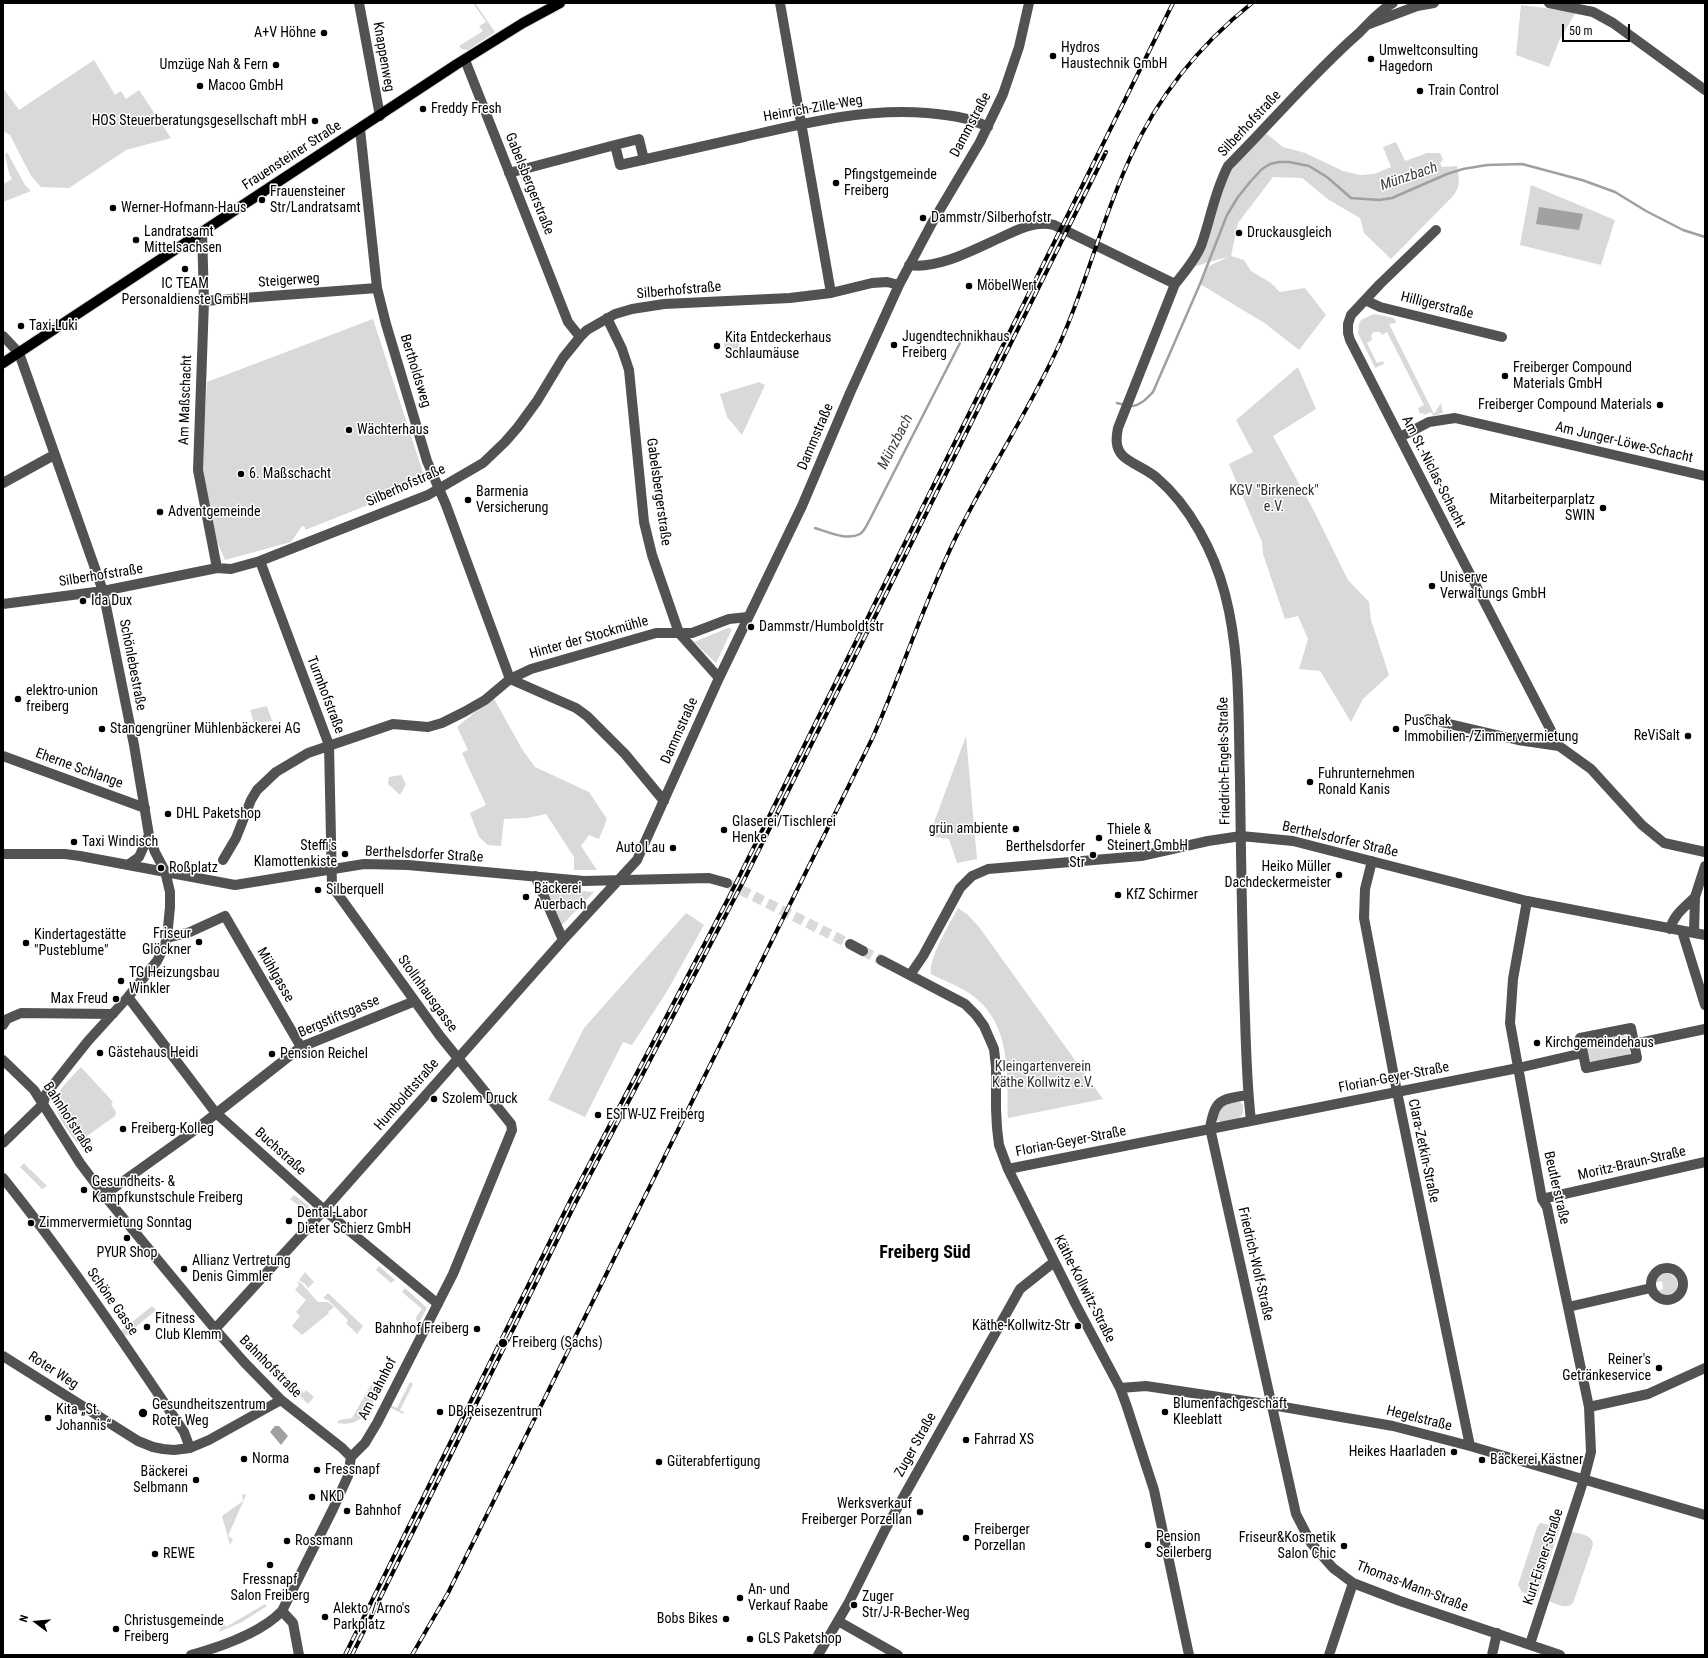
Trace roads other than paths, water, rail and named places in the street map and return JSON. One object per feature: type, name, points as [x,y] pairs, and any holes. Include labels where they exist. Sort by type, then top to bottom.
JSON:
[{"type":"main road","name":"Frauensteiner Straße","points":[[3,363],[19,354],[202,231],[465,60],[523,23],[560,3]]},
{"type":"street","name":"Knappenweg","points":[[359,3],[380,116]]},
{"type":"street","points":[[780,3],[830,293]]},
{"type":"street","name":"Dammstraße","points":[[620,880],[637,860],[719,678],[802,506],[850,392],[899,285],[988,127],[1008,81],[1019,47],[1029,3]]},
{"type":"street","name":"Silberhofstraße","points":[[1116,442],[1118,428],[1128,399],[1175,284],[1188,269],[1200,247],[1219,184],[1228,166],[1345,45],[1368,25],[1381,10],[1393,3]]},
{"type":"street","name":"Silberhofstraße","points":[[1368,25],[1417,6],[1434,3]]},
{"type":"street","points":[[1550,3],[1593,12],[1613,23],[1705,90]]},
{"type":"street","name":"Gabelsbergerstraße","points":[[465,60],[568,322],[580,337]]},
{"type":"street","name":"Heinrich-Zille-Weg","points":[[614,146],[620,165],[833,117],[900,111],[946,114],[974,120],[988,127]]},
{"type":"street","name":"Bertholdsweg","points":[[360,129],[377,288],[386,324],[427,461],[440,489],[510,680]]},
{"type":"street","points":[[509,173],[639,139],[644,160]]},
{"type":"street","points":[[909,265],[919,267],[936,265],[1016,230],[1034,224],[1044,223],[1054,225],[1175,284]]},
{"type":"street","name":"Am St.-Niclas-Schacht","points":[[1436,230],[1380,284],[1351,315],[1348,324],[1348,333],[1559,746],[1591,769],[1642,825],[1664,843],[1705,852]]},
{"type":"street","name":"Am Maßschacht","points":[[202,231],[204,301],[198,470],[217,568]]},
{"type":"street","name":"Silberhofstraße","points":[[3,604],[103,591],[217,568],[231,569],[260,561],[428,495],[483,463],[505,442],[534,406],[563,358],[587,330],[607,318],[632,309],[664,304],[790,298],[830,293],[872,283],[887,282],[899,285]]},
{"type":"street","name":"Steigerweg","points":[[204,301],[377,288]]},
{"type":"street","name":"Hilligerstraße","points":[[1365,300],[1380,307],[1502,337]]},
{"type":"street","name":"Gabelsbergerstraße","points":[[607,318],[622,349],[629,370],[644,522],[652,555],[679,634],[719,678]]},
{"type":"street","points":[[3,336],[19,354]]},
{"type":"street","name":"Schönlebestraße","points":[[3,1143],[43,1104],[46,1094],[88,1041],[128,997],[157,961],[164,947],[169,926],[170,896],[165,871],[155,852],[149,835],[103,591],[19,354]]},
{"type":"street","name":"Am Junger-Löwe-Schacht","points":[[1400,437],[1429,422],[1455,418],[1705,476]]},
{"type":"street","name":"Friedrich-Engels-Straße","points":[[1116,442],[1123,456],[1155,476],[1171,491],[1192,519],[1211,554],[1225,592],[1233,630],[1238,684],[1244,985],[1248,1094],[1251,1121]]},
{"type":"street","points":[[3,483],[54,455]]},
{"type":"street","name":"Turmhofstraße","points":[[260,561],[329,745],[331,869]]},
{"type":"street","name":"Hinter der Stockmühle","points":[[223,860],[243,823],[251,800],[263,783],[276,772],[301,757],[329,745],[393,724],[428,727],[442,722],[485,700],[510,680],[531,669],[656,633],[692,633],[729,619],[748,617]]},
{"type":"street","points":[[510,680],[576,708],[587,716],[625,754],[664,801]]},
{"type":"street","name":"Am St.-Niclas-Schacht","points":[[1428,719],[1518,740],[1559,746]]},
{"type":"street","name":"Eherne Schlange","points":[[3,756],[145,808]]},
{"type":"street","points":[[129,864],[139,857],[149,835]]},
{"type":"street","name":"Berthelsdorfer Straße","points":[[910,975],[923,956],[960,888],[972,876],[988,869],[1146,855],[1208,841],[1241,836],[1293,841],[1527,901],[1705,935]]},
{"type":"street","name":"Berthelsdorfer Straße","points":[[3,854],[65,854],[129,864],[235,885],[364,864],[401,865],[588,881],[709,878],[726,883]]},
{"type":"street","name":"Clara-Zetkin-Straße","points":[[1372,862],[1365,889],[1364,918],[1397,1092],[1470,1446]]},
{"type":"street","points":[[1694,933],[1695,897],[1705,866]]},
{"type":"street","name":"Stollnhausgasse","points":[[331,869],[332,886],[415,1001],[511,1124],[512,1130]]},
{"type":"street","points":[[534,876],[562,940]]},
{"type":"street","name":"Humboldtstraße","points":[[215,1329],[324,1210],[562,940],[620,880]]},
{"type":"street","points":[[1670,929],[1672,921],[1677,914],[1695,897]]},
{"type":"street","name":"Beutlerstraße","points":[[1527,901],[1512,979],[1510,1023],[1542,1199],[1547,1207],[1589,1408],[1591,1452],[1584,1479]]},
{"type":"street","name":"Mühlgasse","points":[[166,938],[190,932],[225,916],[301,1047]]},
{"type":"street","points":[[1682,931],[1705,1005]]},
{"type":"street","points":[[850,944],[863,951]]},
{"type":"street","points":[[881,960],[910,975]]},
{"type":"street","name":"Käthe-Kollwitz-Straße","points":[[910,975],[965,1004],[984,1026],[994,1049],[999,1145],[1008,1169],[1054,1262],[1120,1388],[1154,1490],[1189,1655]]},
{"type":"street","name":"Buchstraße","points":[[128,997],[215,1112],[324,1210],[438,1304]]},
{"type":"street","name":"Bergstiftsgasse","points":[[104,1195],[195,1130],[215,1112],[301,1047],[415,1001]]},
{"type":"street","points":[[3,1025],[7,1020],[20,1013],[113,1014]]},
{"type":"street","points":[[1631,1028],[1634,1044],[1637,1058],[1586,1068],[1580,1038],[1631,1028]]},
{"type":"street","points":[[1634,1044],[1705,1030]]},
{"type":"street","name":"Florian-Geyer-Straße","points":[[1008,1169],[1518,1068],[1583,1053]]},
{"type":"street","name":"Bahnhofstraße","points":[[3,1060],[34,1090],[80,1163],[104,1195],[215,1329],[244,1362],[281,1400],[342,1448],[351,1457]]},
{"type":"street","points":[[1210,1128],[1212,1116],[1220,1102],[1226,1098],[1248,1094]]},
{"type":"street","name":"Friedrich-Wolf-Straße","points":[[1210,1128],[1272,1405]]},
{"type":"street","name":"Am Bahnhof","points":[[351,1457],[366,1443],[453,1274],[512,1130]]},
{"type":"street","name":"Moritz-Braun-Straße","points":[[1542,1199],[1705,1162]]},
{"type":"street","name":"Schöne Gasse","points":[[3,1178],[32,1215],[95,1302],[184,1432],[190,1448]]},
{"type":"street","name":"Zuger Straße","points":[[818,1655],[838,1621],[886,1528],[1020,1289],[1044,1268],[1054,1262]]},
{"type":"street","points":[[1568,1307],[1651,1288]]},
{"type":"street","name":"Roter Weg","points":[[3,1356],[138,1441],[163,1449],[174,1450],[190,1448],[209,1440],[281,1400]]},
{"type":"street","points":[[1589,1408],[1648,1394],[1705,1368]]},
{"type":"street","name":"Hegelstraße","points":[[1120,1388],[1146,1386],[1272,1405],[1393,1426],[1470,1446],[1705,1515]]},
{"type":"street","name":"Thomas-Mann-Straße","points":[[1272,1405],[1296,1514],[1311,1543],[1332,1568],[1353,1583],[1400,1601],[1560,1655]]},
{"type":"street","points":[[191,1655],[210,1652],[254,1631],[275,1618],[282,1611],[348,1476],[351,1457]]},
{"type":"street","name":"Kurt-Eisner-Straße","points":[[1530,1644],[1584,1479]]},
{"type":"street","points":[[1329,1655],[1353,1583]]},
{"type":"street","points":[[282,1611],[293,1623],[299,1655]]},
{"type":"street","points":[[838,1621],[898,1655]]},
{"type":"street","points":[[1492,1655],[1498,1633]]},
{"type":"waterway","name":"Münzbach","points":[[1130,406],[1140,404],[1153,392],[1200,284],[1227,215],[1238,197],[1250,182],[1262,169],[1270,164],[1289,162],[1309,166],[1327,177],[1351,198],[1379,200],[1392,198],[1447,174],[1463,169],[1487,165],[1522,164],[1582,180],[1615,192],[1646,211],[1683,230],[1705,237]]},
{"type":"waterway","name":"Münzbach","points":[[815,528],[832,534],[849,537],[855,536],[862,532],[867,525],[962,339],[967,335],[972,334],[983,337]]},
{"type":"waterway","name":"Münzbach","points":[[1117,403],[1125,405]]},
{"type":"tunnel","points":[[727,883],[850,944]]},
{"type":"tunnel","points":[[863,951],[881,960]]},
{"type":"railway","points":[[345,1655],[570,1201],[729,897],[1173,3]]},
{"type":"railway","points":[[412,1655],[448,1593],[872,739],[944,562],[968,513],[1035,394],[1059,345],[1078,298],[1111,203],[1142,134],[1154,113],[1182,72],[1215,36],[1252,3]]},
{"type":"railway","points":[[352,1655],[575,1204],[743,882],[1106,152]]},
{"type":"place","name":"A+V Höhne","points":[[324,33]]},
{"type":"place","name":"Hydros Haustechnik GmbH","points":[[1053,56]]},
{"type":"place","name":"Umweltconsulting Hagedorn","points":[[1371,59]]},
{"type":"place","name":"Umzüge Nah & Fern","points":[[276,65]]},
{"type":"place","name":"Macoo GmbH","points":[[200,86]]},
{"type":"place","name":"Train Control","points":[[1420,91]]},
{"type":"place","name":"Freddy Fresh","points":[[423,109]]},
{"type":"place","name":"HOS Steuerberatungsgesellschaft mbH","points":[[315,121]]},
{"type":"place","name":"Pfingstgemeinde Freiberg","points":[[836,183]]},
{"type":"place","name":"Frauensteiner Str/Landratsamt","points":[[262,200]]},
{"type":"place","name":"Werner-Hofmann-Haus","points":[[113,208]]},
{"type":"place","name":"Dammstr/Silberhofstr","points":[[923,218]]},
{"type":"place","name":"Druckausgleich","points":[[1239,233]]},
{"type":"place","name":"Landratsamt Mittelsachsen","points":[[136,240]]},
{"type":"place","name":"IC TEAM Personaldienste GmbH","points":[[185,269]]},
{"type":"place","name":"MöbelWert","points":[[969,286]]},
{"type":"place","name":"Taxi-Luki","points":[[21,326]]},
{"type":"place","name":"Jugendtechnikhaus Freiberg","points":[[894,345]]},
{"type":"place","name":"Kita Entdeckerhaus Schlaumäuse","points":[[717,346]]},
{"type":"place","name":"Freiberger Compound Materials GmbH","points":[[1505,376]]},
{"type":"place","name":"Freiberger Compound Materials","points":[[1660,405]]},
{"type":"place","name":"Wächterhaus","points":[[349,430]]},
{"type":"place","name":"6. Maßschacht","points":[[241,474]]},
{"type":"place","name":"Barmenia Versicherung","points":[[468,500]]},
{"type":"place","name":"Mitarbeiterparplatz SWIN","points":[[1603,508]]},
{"type":"place","name":"Adventgemeinde","points":[[160,512]]},
{"type":"place","name":"Uniserve Verwaltungs GmbH","points":[[1432,586]]},
{"type":"place","name":"Ida Dux","points":[[83,601]]},
{"type":"place","name":"Dammstr/Humboldtstr","points":[[751,627]]},
{"type":"place","name":"elektro-union freiberg","points":[[18,699]]},
{"type":"place","name":"Stangengrüner Mühlenbäckerei AG","points":[[102,729]]},
{"type":"place","name":"Puschak Immobilien-/Zimmervermietung","points":[[1396,729]]},
{"type":"place","name":"ReViSalt","points":[[1688,736]]},
{"type":"place","name":"Fuhrunternehmen Ronald Kanis","points":[[1310,782]]},
{"type":"place","name":"DHL Paketshop","points":[[168,814]]},
{"type":"place","name":"grün ambiente","points":[[1016,829]]},
{"type":"place","name":"Glaserei/Tischlerei Henke","points":[[724,830]]},
{"type":"place","name":"Thiele & Steinert GmbH","points":[[1099,838]]},
{"type":"place","name":"Taxi Windisch","points":[[74,842]]},
{"type":"place","name":"Auto Lau","points":[[673,848]]},
{"type":"place","name":"Steffi's Klamottenkiste","points":[[345,854]]},
{"type":"place","name":"Berthelsdorfer Str","points":[[1093,855]]},
{"type":"place","name":"Roßplatz","points":[[161,868]]},
{"type":"place","name":"Heiko Müller Dachdeckermeister","points":[[1339,875]]},
{"type":"place","name":"Silberquell","points":[[318,890]]},
{"type":"place","name":"KfZ Schirmer","points":[[1118,895]]},
{"type":"place","name":"Bäckerei Auerbach","points":[[526,897]]},
{"type":"place","name":"Friseur Glöckner","points":[[199,942]]},
{"type":"place","name":"Kindertagestätte \"Pusteblume\"","points":[[26,943]]},
{"type":"place","name":"TG Heizungsbau Winkler","points":[[121,981]]},
{"type":"place","name":"Max Freud","points":[[116,999]]},
{"type":"place","name":"Kirchgemeindehaus","points":[[1537,1043]]},
{"type":"place","name":"Gästehaus Heidi","points":[[100,1053]]},
{"type":"place","name":"Pension Reichel","points":[[272,1054]]},
{"type":"place","name":"Szolem Druck","points":[[434,1099]]},
{"type":"place","name":"ESTW-UZ Freiberg","points":[[598,1115]]},
{"type":"place","name":"Freiberg-Kolleg","points":[[123,1129]]},
{"type":"place","name":"Gesundheits- & Kampfkunstschule Freiberg","points":[[84,1190]]},
{"type":"place","name":"Dental-Labor Dieter Schierz GmbH","points":[[289,1221]]},
{"type":"place","name":"Zimmervermietung Sonntag","points":[[31,1223]]},
{"type":"place","name":"PYUR Shop","points":[[127,1238]]},
{"type":"place","name":"Allianz Vertretung Denis Gimmler","points":[[184,1269]]},
{"type":"place","name":"Käthe-Kollwitz-Str","points":[[1078,1326]]},
{"type":"place","name":"Fitness Club Klemm","points":[[147,1327]]},
{"type":"place","name":"Bahnhof Freiberg","points":[[477,1329]]},
{"type":"place","name":"Freiberg (Sachs)","points":[[503,1343]]},
{"type":"place","name":"Reiner's Getränkeservice","points":[[1659,1368]]},
{"type":"place","name":"DB Reisezentrum","points":[[440,1412]]},
{"type":"place","name":"Blumenfachgeschäft Kleeblatt","points":[[1165,1412]]},
{"type":"place","name":"Gesundheitszentrum Roter Weg","points":[[143,1413]]},
{"type":"place","name":"Kita „St. Johannis“","points":[[48,1418]]},
{"type":"place","name":"Fahrrad XS","points":[[966,1440]]},
{"type":"place","name":"Heikes Haarladen","points":[[1454,1452]]},
{"type":"place","name":"Norma","points":[[244,1459]]},
{"type":"place","name":"Bäckerei Kästner","points":[[1482,1460]]},
{"type":"place","name":"Güterabfertigung","points":[[659,1462]]},
{"type":"place","name":"Fressnapf","points":[[317,1470]]},
{"type":"place","name":"Bäckerei Selbmann","points":[[196,1480]]},
{"type":"place","name":"NKD","points":[[312,1497]]},
{"type":"place","name":"Bahnhof","points":[[347,1511]]},
{"type":"place","name":"Werksverkauf Freiberger Porzellan","points":[[920,1512]]},
{"type":"place","name":"Freiberger Porzellan","points":[[966,1538]]},
{"type":"place","name":"Rossmann","points":[[287,1541]]},
{"type":"place","name":"Pension Seilerberg","points":[[1148,1545]]},
{"type":"place","name":"Friseur&Kosmetik Salon Chic","points":[[1344,1546]]},
{"type":"place","name":"REWE","points":[[155,1554]]},
{"type":"place","name":"Fressnapf Salon Freiberg","points":[[270,1565]]},
{"type":"place","name":"An- und Verkauf Raabe","points":[[740,1598]]},
{"type":"place","name":"Zuger Str/J-R-Becher-Weg","points":[[854,1605]]},
{"type":"place","name":"Alekto /Arno's Parkplatz","points":[[325,1617]]},
{"type":"place","name":"Bobs Bikes","points":[[726,1619]]},
{"type":"place","name":"Christusgemeinde Freiberg","points":[[116,1629]]},
{"type":"place","name":"GLS Paketshop","points":[[750,1639]]},
{"type":"district","name":"Freiberg Süd","points":[[925,1253]]},
{"type":"park label","name":"KGV \"Birkeneck\" e.V.","points":[[1274,500]]},
{"type":"park label","name":"Kleingartenverein Käthe Kollwitz e.V.","points":[[1043,1076]]}]
